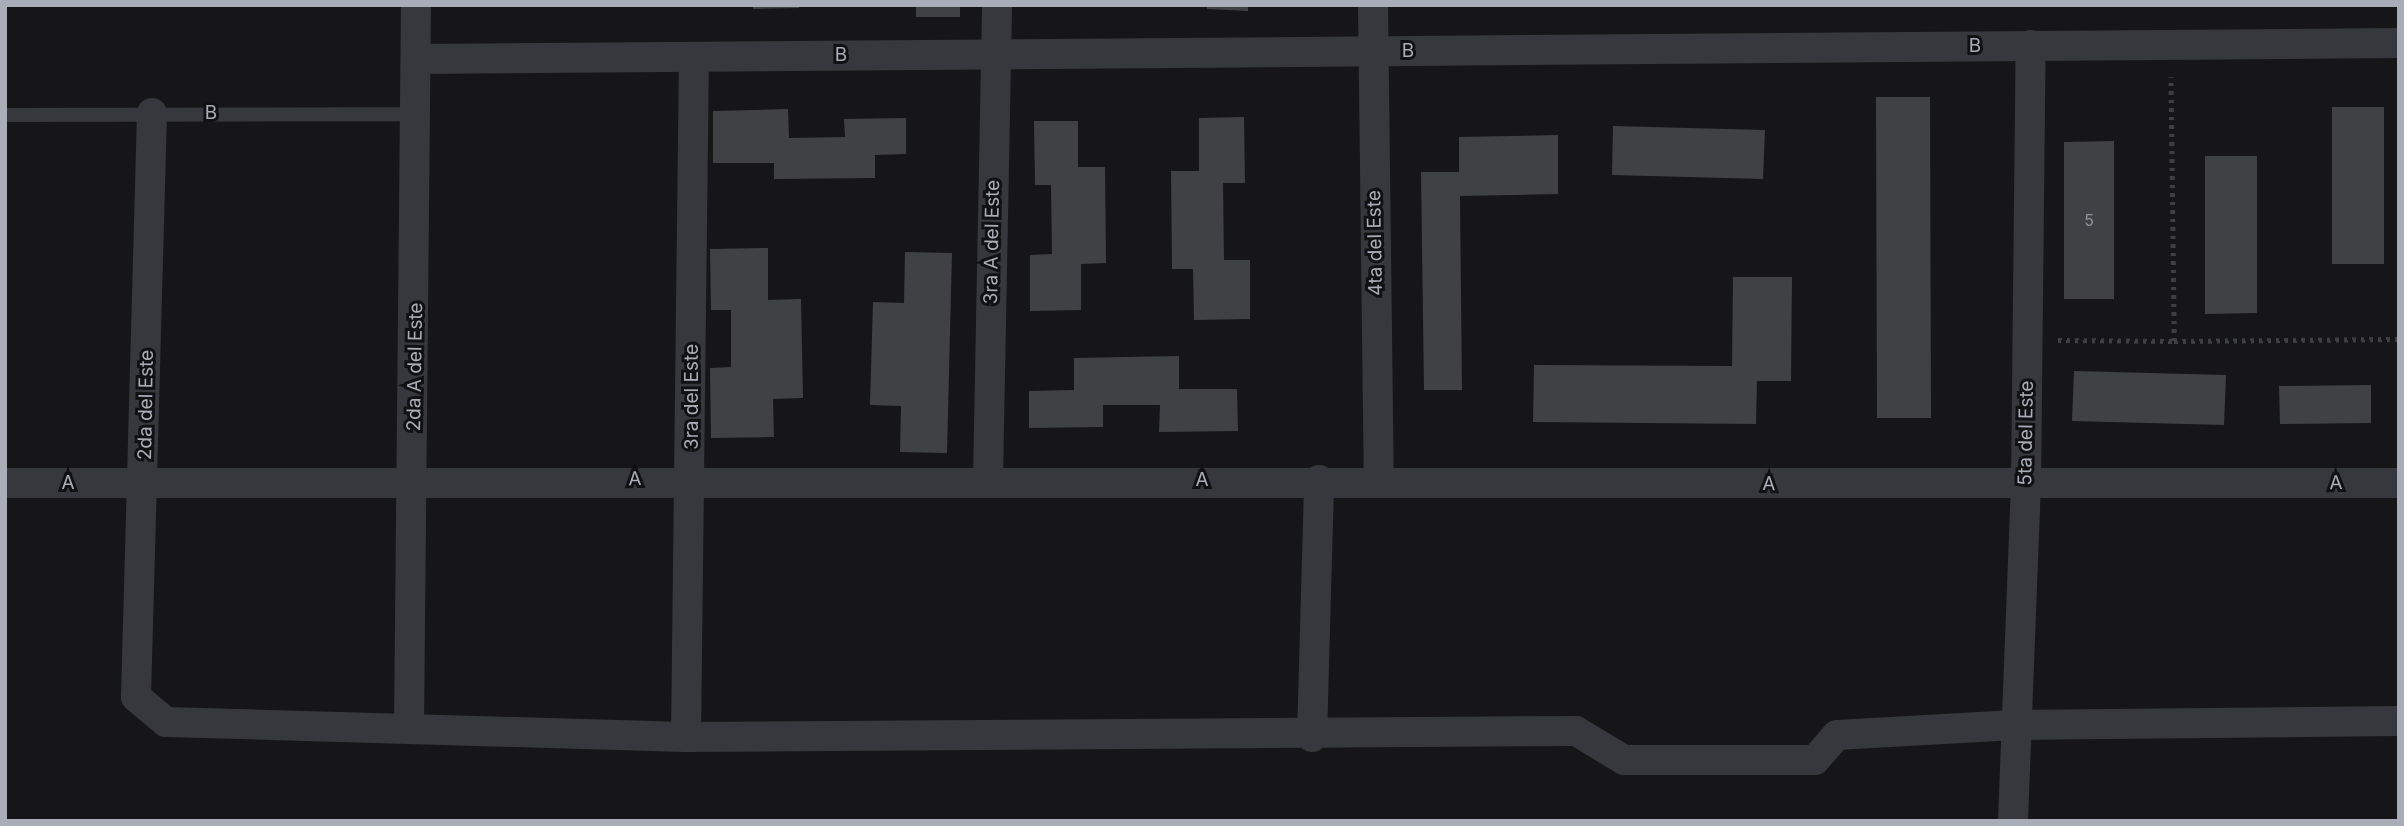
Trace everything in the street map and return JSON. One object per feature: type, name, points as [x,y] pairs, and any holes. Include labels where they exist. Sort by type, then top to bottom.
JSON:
[{"type":"street","name":"2da A del Este","points":[[409,729],[418,114],[415,5]]},
{"type":"street","name":"3ra A del Este","points":[[989,478],[997,5]]},
{"type":"street","name":"4ta del Este","points":[[1373,5],[1379,481]]},
{"type":"street","name":"B","points":[[416,59],[2399,43]]},
{"type":"street","name":"5ta del Este","points":[[2013,821],[2026,487],[2031,46]]},
{"type":"street","name":"3ra del Este","points":[[686,737],[692,478],[694,57]]},
{"type":"street","name":"2da del Este","points":[[152,113],[144,483],[136,698],[166,722],[409,729]]},
{"type":"street","name":"A","points":[[5,482],[989,478],[2026,487],[2399,483]]},
{"type":"street","points":[[1312,737],[1319,480]]},
{"type":"street","points":[[409,729],[686,737],[1312,737],[1576,731],[1624,760],[1815,760],[1837,735],[2015,725],[2399,721]]},
{"type":"lane","name":"B","points":[[5,115],[418,114]]},
{"type":"path","points":[[2170,45],[2174,341]]},
{"type":"path","points":[[2028,340],[2399,339]]},
{"type":"building","points":[[753,5],[799,5],[799,8],[753,9]]},
{"type":"building","points":[[916,5],[960,5],[960,17],[916,17]]},
{"type":"building","points":[[1207,5],[1248,5],[1248,11],[1207,9]]},
{"type":"building","points":[[1876,97],[1930,97],[1931,418],[1877,418]]},
{"type":"building","points":[[2332,107],[2384,107],[2384,264],[2332,264]]},
{"type":"building","points":[[788,109],[789,138],[845,137],[844,119],[906,118],[906,154],[875,155],[875,178],[774,179],[774,163],[713,163],[713,111]]},
{"type":"building","points":[[1244,117],[1245,183],[1223,183],[1224,260],[1250,260],[1250,319],[1194,320],[1193,269],[1172,269],[1171,171],[1199,171],[1199,118]]},
{"type":"building","points":[[1034,121],[1078,121],[1078,167],[1105,167],[1106,263],[1081,264],[1081,310],[1030,311],[1030,255],[1052,254],[1051,185],[1035,185]]},
{"type":"building","points":[[1613,126],[1765,130],[1763,179],[1612,175]]},
{"type":"building","points":[[1558,135],[1558,194],[1460,196],[1462,390],[1424,390],[1421,172],[1459,172],[1459,137]]},
{"type":"building","points":[[2114,141],[2114,299],[2064,299],[2064,142]]},
{"type":"building","points":[[2205,156],[2257,156],[2257,313],[2205,314]]},
{"type":"building","points":[[768,248],[768,300],[801,299],[803,398],[773,399],[774,437],[711,438],[710,368],[731,367],[731,310],[711,310],[710,249]]},
{"type":"building","points":[[905,252],[952,253],[947,453],[900,452],[901,406],[870,405],[873,302],[904,303]]},
{"type":"building","points":[[1733,277],[1792,277],[1791,381],[1757,381],[1756,424],[1533,422],[1534,365],[1732,366]]},
{"type":"building","points":[[1179,356],[1179,389],[1237,389],[1238,431],[1159,432],[1160,405],[1103,405],[1103,427],[1029,428],[1029,391],[1074,390],[1074,358]]},
{"type":"building","points":[[2074,371],[2226,375],[2224,425],[2072,421]]},
{"type":"building","points":[[2371,385],[2371,423],[2280,424],[2279,386]]}]
